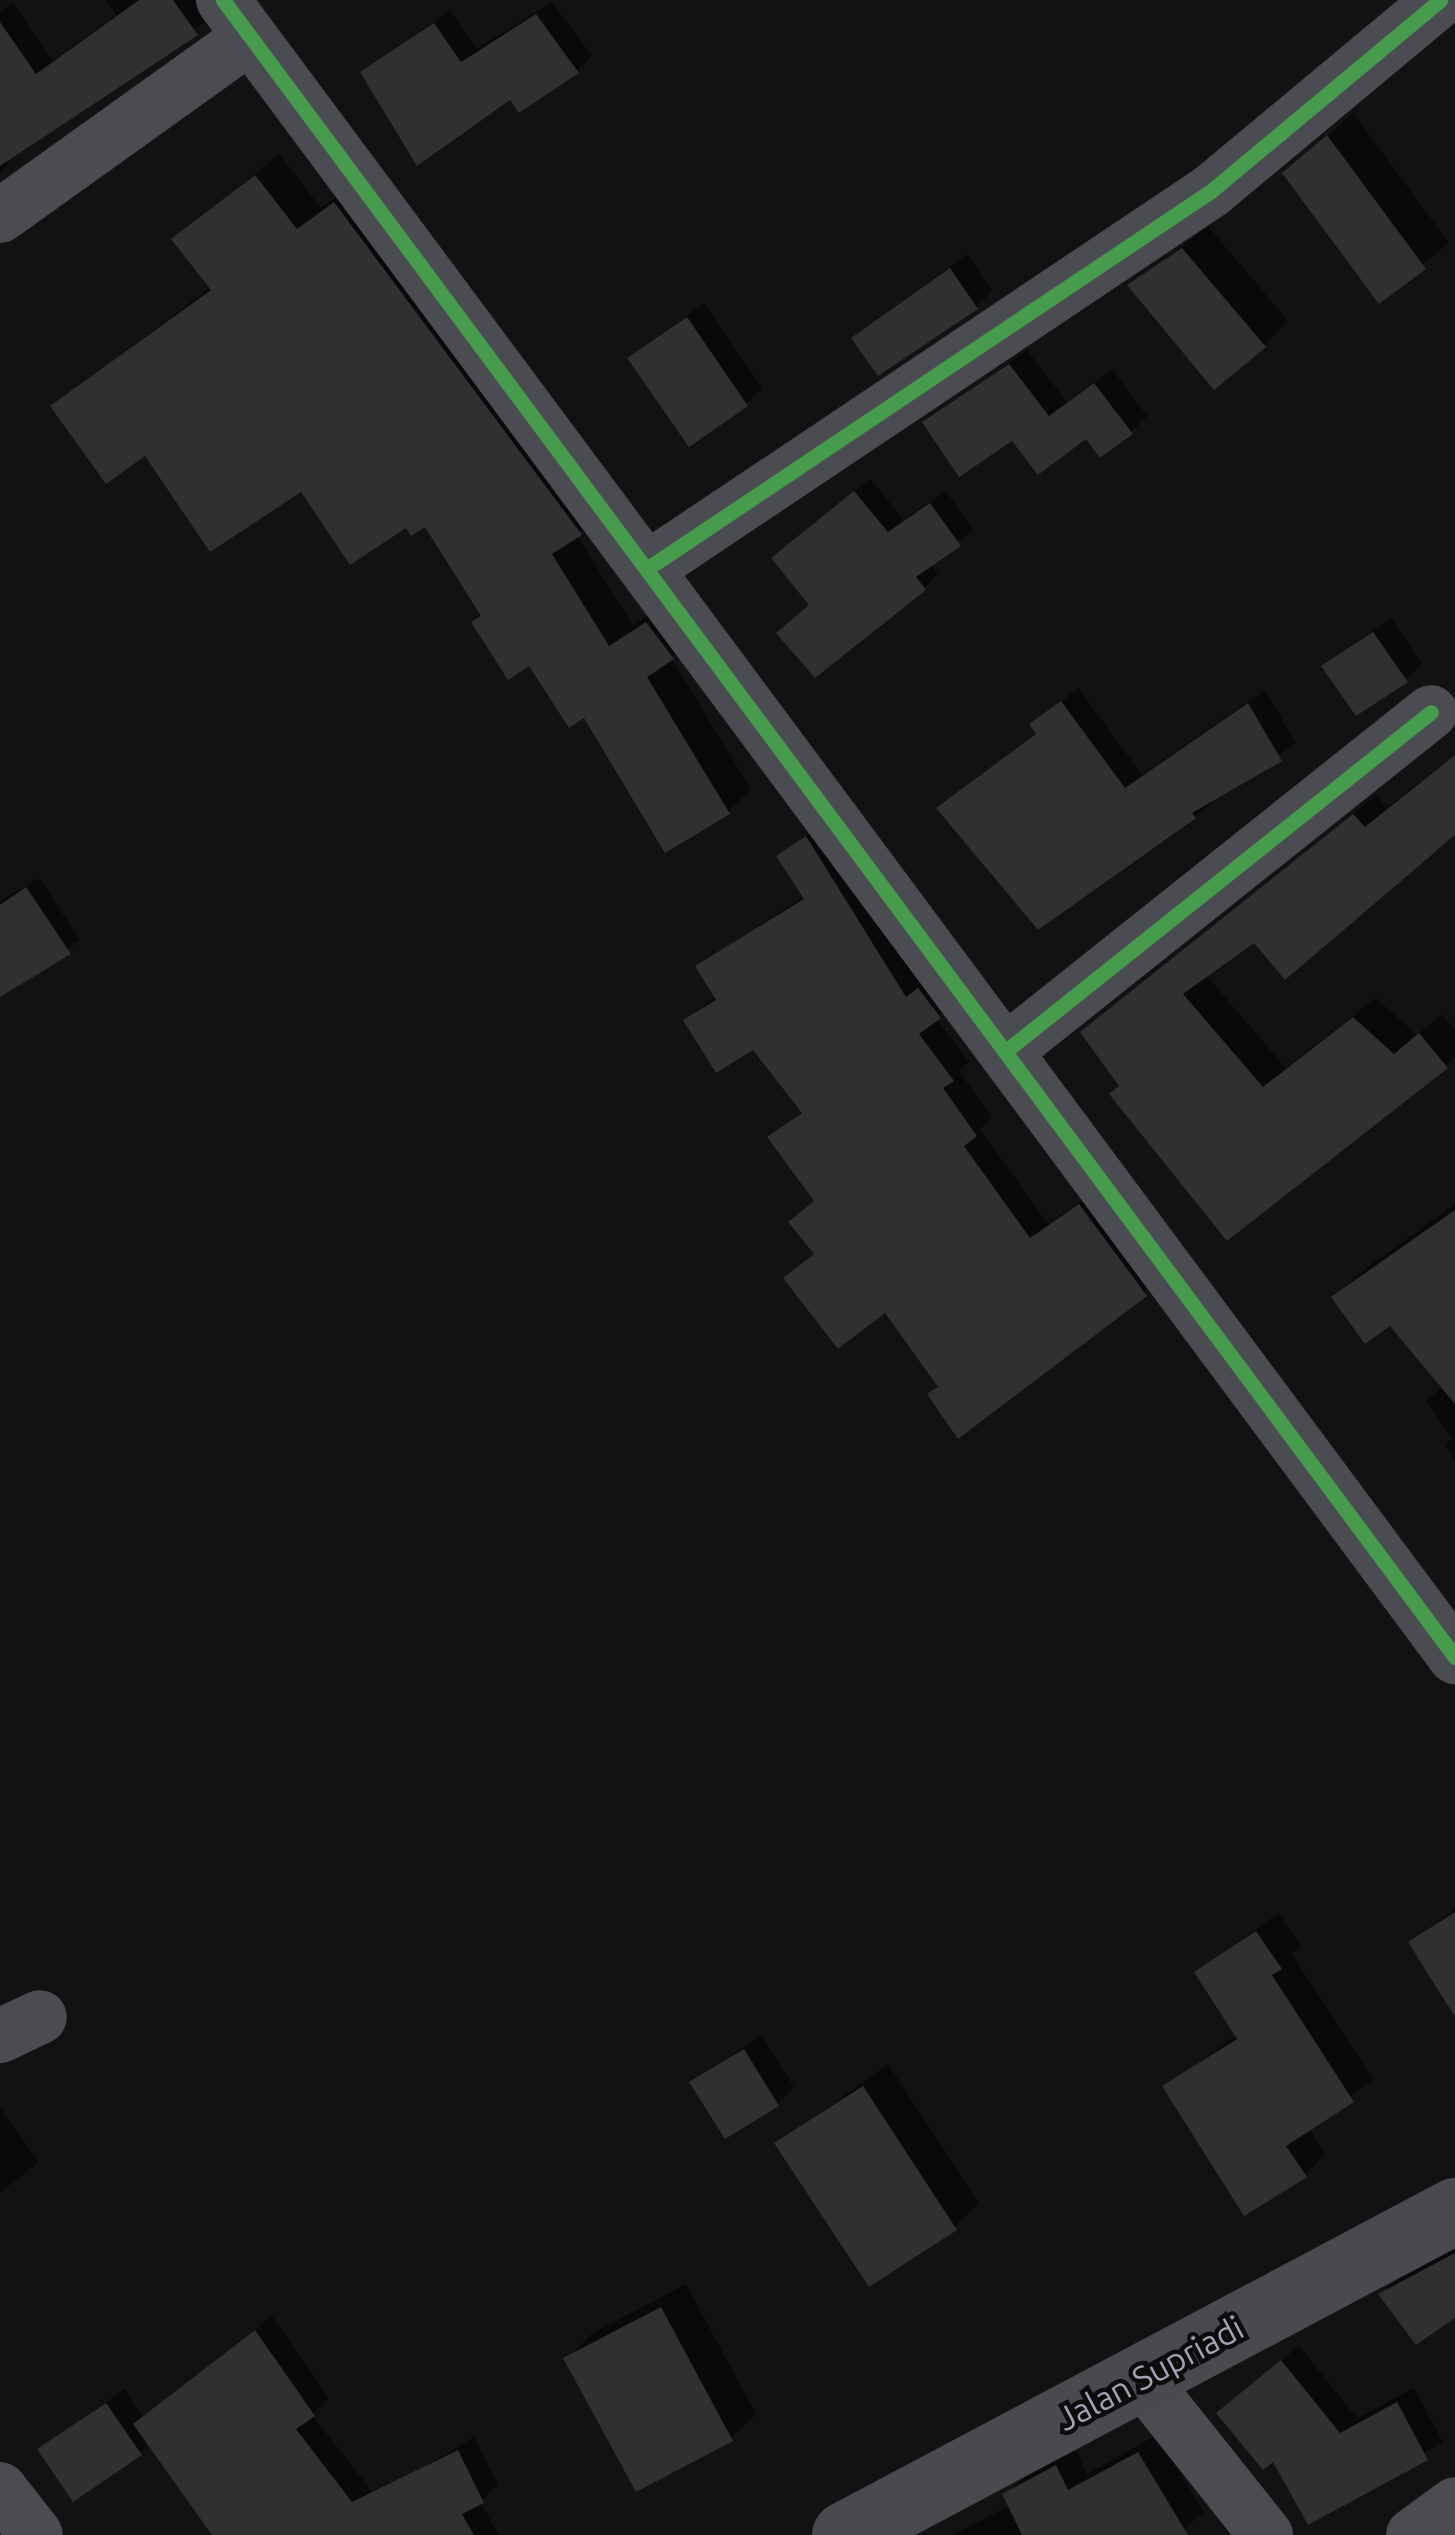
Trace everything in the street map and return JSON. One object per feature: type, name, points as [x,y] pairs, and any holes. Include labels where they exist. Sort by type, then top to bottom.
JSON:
[{"type":"main road","name":"Jalan Supriadi","points":[[845,2535],[1455,2211]]},
{"type":"street","points":[[650,566],[1211,191],[1440,0]]},
{"type":"street","points":[[0,216],[237,18],[650,566],[1455,1657]]},
{"type":"street","points":[[1007,1050],[1431,712]]},
{"type":"street","points":[[1141,2378],[1266,2535]]},
{"type":"street","points":[[0,2489],[36,2535]]},
{"type":"street","points":[[1413,2535],[1455,2504]]},
{"type":"building","points":[[139,0],[173,0],[198,35],[0,166],[0,22],[36,74]]},
{"type":"building","points":[[536,14],[579,73],[519,113],[510,100],[417,166],[360,72],[434,23],[461,62]]},
{"type":"building","points":[[1327,135],[1426,269],[1379,304],[1282,173]]},
{"type":"building","points":[[255,175],[297,229],[334,202],[582,535],[552,554],[609,646],[646,622],[674,659],[647,677],[730,814],[665,853],[584,718],[569,728],[529,666],[508,680],[471,622],[481,616],[425,527],[411,536],[406,528],[350,565],[301,492],[210,552],[145,456],[106,484],[50,406],[211,290],[171,239]]},
{"type":"building","points":[[1182,248],[1266,347],[1214,390],[1127,285]]},
{"type":"building","points":[[950,268],[978,309],[878,376],[851,338]]},
{"type":"building","points":[[687,317],[748,406],[689,447],[627,358]]},
{"type":"building","points":[[1009,364],[1049,416],[1094,383],[1133,434],[1100,458],[1086,439],[1038,475],[1012,441],[959,477],[922,422]]},
{"type":"building","points":[[854,491],[888,532],[930,503],[961,546],[916,577],[926,590],[815,678],[776,633],[809,605],[771,558]]},
{"type":"building","points":[[1373,632],[1408,682],[1356,716],[1321,666]]},
{"type":"building","points":[[1061,701],[1125,788],[1248,703],[1282,761],[1192,813],[1196,818],[1038,930],[936,808],[1036,734],[1029,724]]},
{"type":"building","points":[[1455,755],[1455,835],[1285,980],[1254,943],[1183,994],[1263,1087],[1353,1017],[1394,1054],[1419,1033],[1448,1068],[1227,1241],[1109,1094],[1119,1086],[1080,1032],[1353,814],[1365,827]]},
{"type":"building","points":[[806,836],[906,997],[918,988],[941,1018],[919,1034],[954,1081],[943,1088],[977,1136],[964,1146],[1030,1238],[1079,1204],[1147,1296],[958,1439],[927,1394],[938,1387],[885,1313],[838,1349],[783,1278],[814,1254],[788,1222],[814,1201],[767,1137],[802,1113],[753,1050],[716,1073],[683,1020],[716,1000],[695,966],[804,899],[776,856]]},
{"type":"building","points":[[26,887],[71,954],[0,997],[0,905]]},
{"type":"building","points":[[1455,1210],[1455,1404],[1390,1326],[1365,1344],[1331,1297]]},
{"type":"building","points":[[1455,1912],[1455,2017],[1408,1942]]},
{"type":"building","points":[[1256,1931],[1282,1969],[1272,1975],[1354,2102],[1286,2146],[1307,2177],[1244,2216],[1162,2086],[1237,2039],[1194,1972]]},
{"type":"building","points":[[744,2049],[779,2106],[725,2139],[689,2082]]},
{"type":"building","points":[[863,2086],[957,2230],[869,2287],[774,2143]]},
{"type":"building","points":[[1455,2253],[1455,2318],[1416,2345],[1378,2294]]},
{"type":"building","points":[[661,2307],[733,2441],[636,2492],[563,2358]]},
{"type":"building","points":[[255,2330],[315,2416],[296,2429],[352,2502],[458,2450],[484,2503],[462,2514],[474,2535],[212,2535],[133,2424]]},
{"type":"building","points":[[1281,2360],[1340,2433],[1397,2402],[1428,2460],[1308,2525],[1273,2462],[1263,2470],[1216,2413]]},
{"type":"building","points":[[106,2403],[142,2455],[73,2502],[37,2449]]},
{"type":"building","points":[[1138,2452],[1188,2535],[1022,2535],[1002,2494],[1056,2465],[1068,2490]]},
{"type":"cycle path","points":[[223,0],[1455,1657]]},
{"type":"cycle path","points":[[651,566],[1211,191],[1440,0]]},
{"type":"cycle path","points":[[1007,1050],[1431,712]]}]
